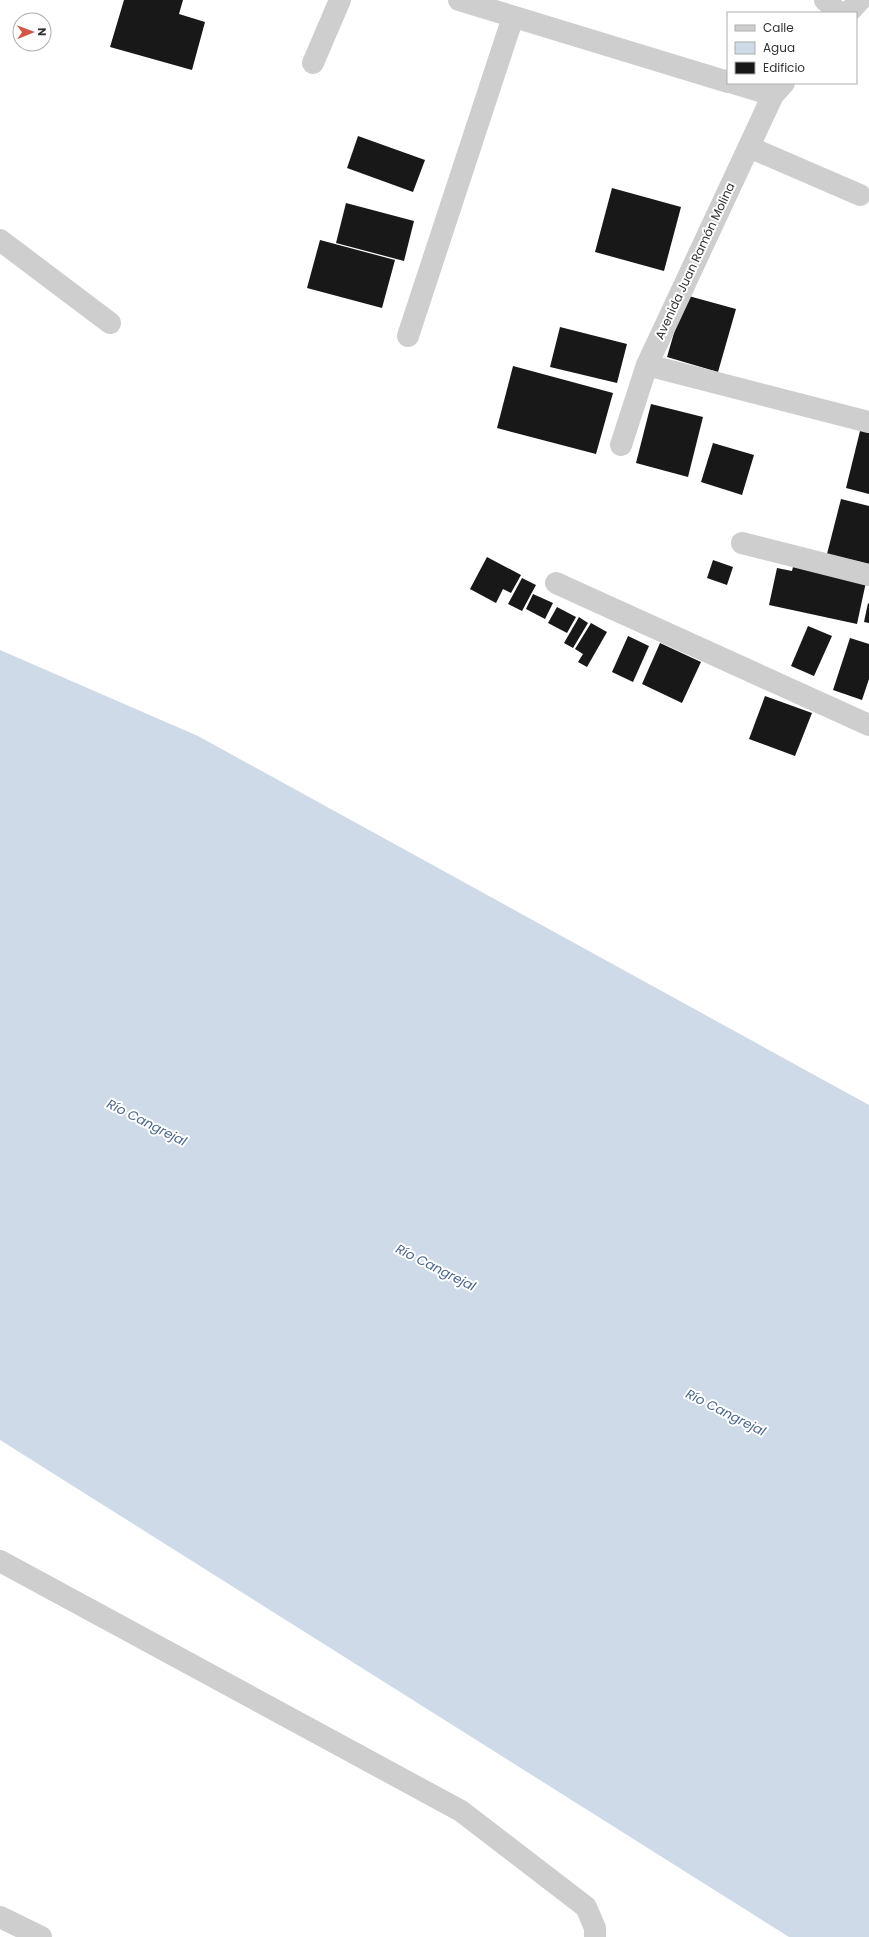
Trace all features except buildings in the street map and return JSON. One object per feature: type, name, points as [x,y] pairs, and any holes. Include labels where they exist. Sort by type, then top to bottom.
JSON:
[{"type":"street","points":[[313,63],[340,0]]},
{"type":"street","points":[[459,0],[727,82]]},
{"type":"street","points":[[825,0],[838,12]]},
{"type":"street","points":[[849,12],[860,0]]},
{"type":"street","points":[[408,336],[513,17]]},
{"type":"street","points":[[740,84],[778,89]]},
{"type":"street","name":"Avenida Juan Ramón Molina","points":[[621,446],[647,365],[749,147],[778,89]]},
{"type":"street","points":[[749,147],[860,195]]},
{"type":"street","points":[[0,240],[110,323]]},
{"type":"street","points":[[647,365],[869,422]]},
{"type":"street","points":[[742,542],[869,575]]},
{"type":"street","points":[[556,583],[869,725]]},
{"type":"street","points":[[0,1561],[460,1811],[586,1907],[595,1928],[595,1937]]},
{"type":"street","points":[[0,1917],[41,1937]]},
{"type":"water","name":"Río Cangrejal","points":[[0,650],[198,736],[869,1105],[869,1937],[789,1937],[0,1440]]}]
